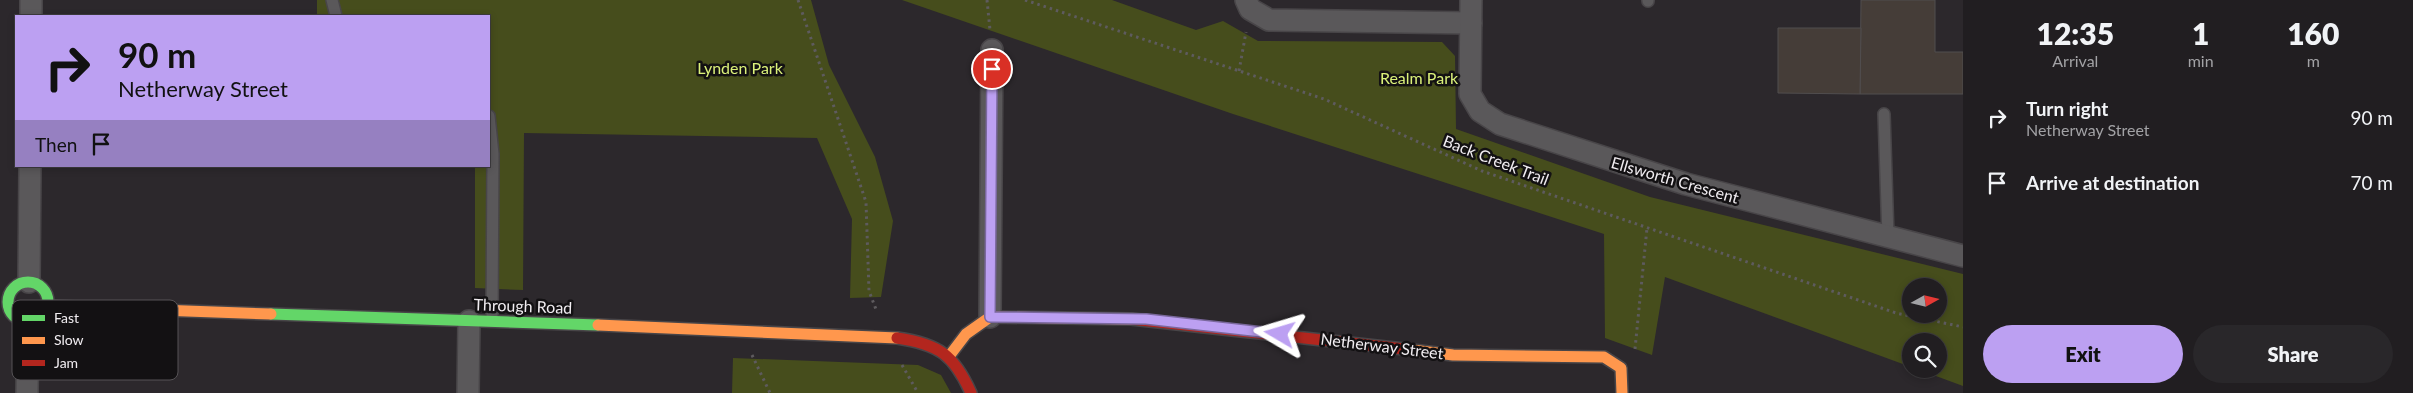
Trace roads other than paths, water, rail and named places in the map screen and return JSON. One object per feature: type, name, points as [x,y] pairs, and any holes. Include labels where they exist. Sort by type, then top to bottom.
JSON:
[{"type":"street","points":[[31,0],[31,15]]},
{"type":"street","name":"Ellsworth Crescent","points":[[1471,0],[1470,94],[1480,111],[1500,124],[1686,184],[1963,256]]},
{"type":"street","points":[[1248,5],[1269,20],[1471,23]]},
{"type":"street","points":[[971,393],[964,376],[950,355],[966,334],[990,317],[992,50]]},
{"type":"street","points":[[29,282],[30,167]]},
{"type":"street","points":[[12,314],[4,304],[17,286],[29,282],[42,287],[48,300]]},
{"type":"street","name":"Through Road","points":[[178,310],[469,320],[887,338],[923,342],[950,355]]},
{"type":"street","name":"Netherway Street","points":[[990,317],[1146,319],[1454,355],[1604,356],[1621,368],[1622,393]]},
{"type":"street","points":[[468,393],[469,320]]},
{"type":"street","points":[[27,380],[27,393]]},
{"type":"lane","points":[[332,0],[336,15]]},
{"type":"lane","points":[[1884,114],[1888,237]]},
{"type":"lane","points":[[490,126],[493,154],[492,321]]},
{"type":"park label","name":"Lynden Park","points":[[740,68]]},
{"type":"park label","name":"Realm Park","points":[[1419,78]]}]
